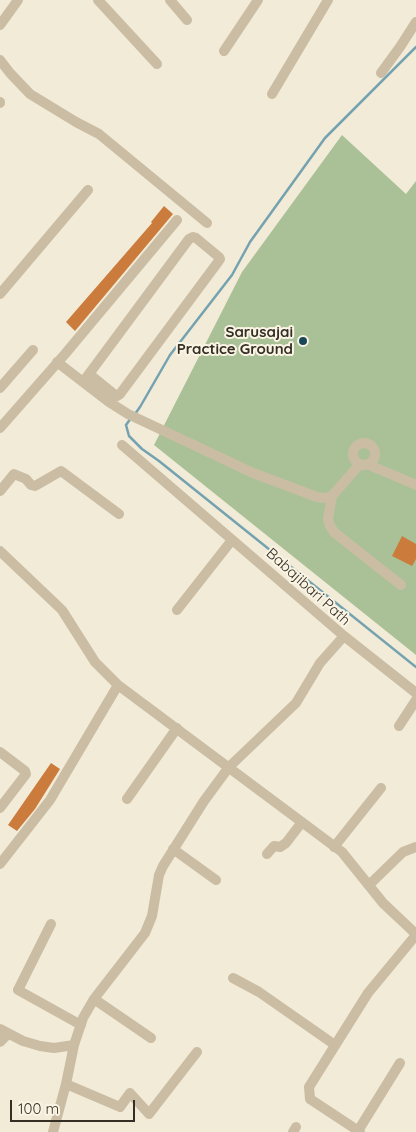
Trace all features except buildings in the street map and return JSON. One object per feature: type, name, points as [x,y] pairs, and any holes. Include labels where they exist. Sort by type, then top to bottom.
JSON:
[{"type":"street","points":[[0,24],[18,0]]},
{"type":"street","points":[[98,0],[157,64]]},
{"type":"street","points":[[170,0],[187,20]]},
{"type":"street","points":[[224,51],[258,0]]},
{"type":"street","points":[[272,94],[328,0]]},
{"type":"street","points":[[380,73],[416,22]]},
{"type":"street","points":[[0,60],[30,94],[99,134],[207,223]]},
{"type":"street","points":[[0,294],[88,190]]},
{"type":"street","points":[[0,428],[177,220]]},
{"type":"street","points":[[57,362],[117,396],[218,262],[219,257],[196,238],[190,239],[86,378]]},
{"type":"street","points":[[0,388],[33,350]]},
{"type":"street","points":[[86,378],[109,402],[128,414],[253,474],[316,497],[332,496],[363,464],[416,485]]},
{"type":"street","name":"Babajibari Path","points":[[53,1132],[74,1046],[83,1018],[94,998],[145,933],[152,916],[162,866],[204,801],[229,767],[296,702],[320,662],[344,636],[122,445]]},
{"type":"street","points":[[0,491],[14,474],[26,479],[31,485],[35,486],[61,471],[119,514]]},
{"type":"street","points":[[332,496],[328,519],[330,526],[401,585]]},
{"type":"street","points":[[177,610],[232,540]]},
{"type":"street","points":[[0,551],[62,610],[95,662],[118,685],[342,852],[384,903],[416,935],[368,993],[309,1087],[310,1099],[359,1131],[400,1063]]},
{"type":"street","points":[[344,636],[416,693]]},
{"type":"street","points":[[0,864],[50,800],[118,685]]},
{"type":"street","points":[[399,726],[416,700]]},
{"type":"street","points":[[128,798],[177,728]]},
{"type":"street","points":[[0,752],[25,771],[26,774],[0,808]]},
{"type":"street","points":[[334,847],[381,788]]},
{"type":"street","points":[[267,854],[274,846],[280,847],[286,843],[302,822]]},
{"type":"street","points":[[369,885],[403,852],[416,847]]},
{"type":"street","points":[[173,849],[216,880]]},
{"type":"street","points":[[52,924],[18,990],[81,1025]]},
{"type":"street","points":[[233,978],[259,992],[335,1045]]},
{"type":"street","points":[[94,998],[151,1038]]},
{"type":"street","points":[[0,1042],[4,1031],[23,1041],[40,1046],[54,1048],[74,1046]]},
{"type":"street","points":[[66,1084],[120,1107],[130,1094],[149,1114],[197,1052]]},
{"type":"green space","points":[[342,135],[406,194],[416,181],[416,655],[154,445],[242,272]]},
{"type":"waterway","points":[[135,414],[170,355],[232,275],[250,242],[325,138],[416,47]]},
{"type":"waterway","points":[[131,418],[126,425],[129,436],[142,449],[416,667]]},
{"type":"place","name":"Sarusajai Practice Ground","points":[[303,341]]}]
